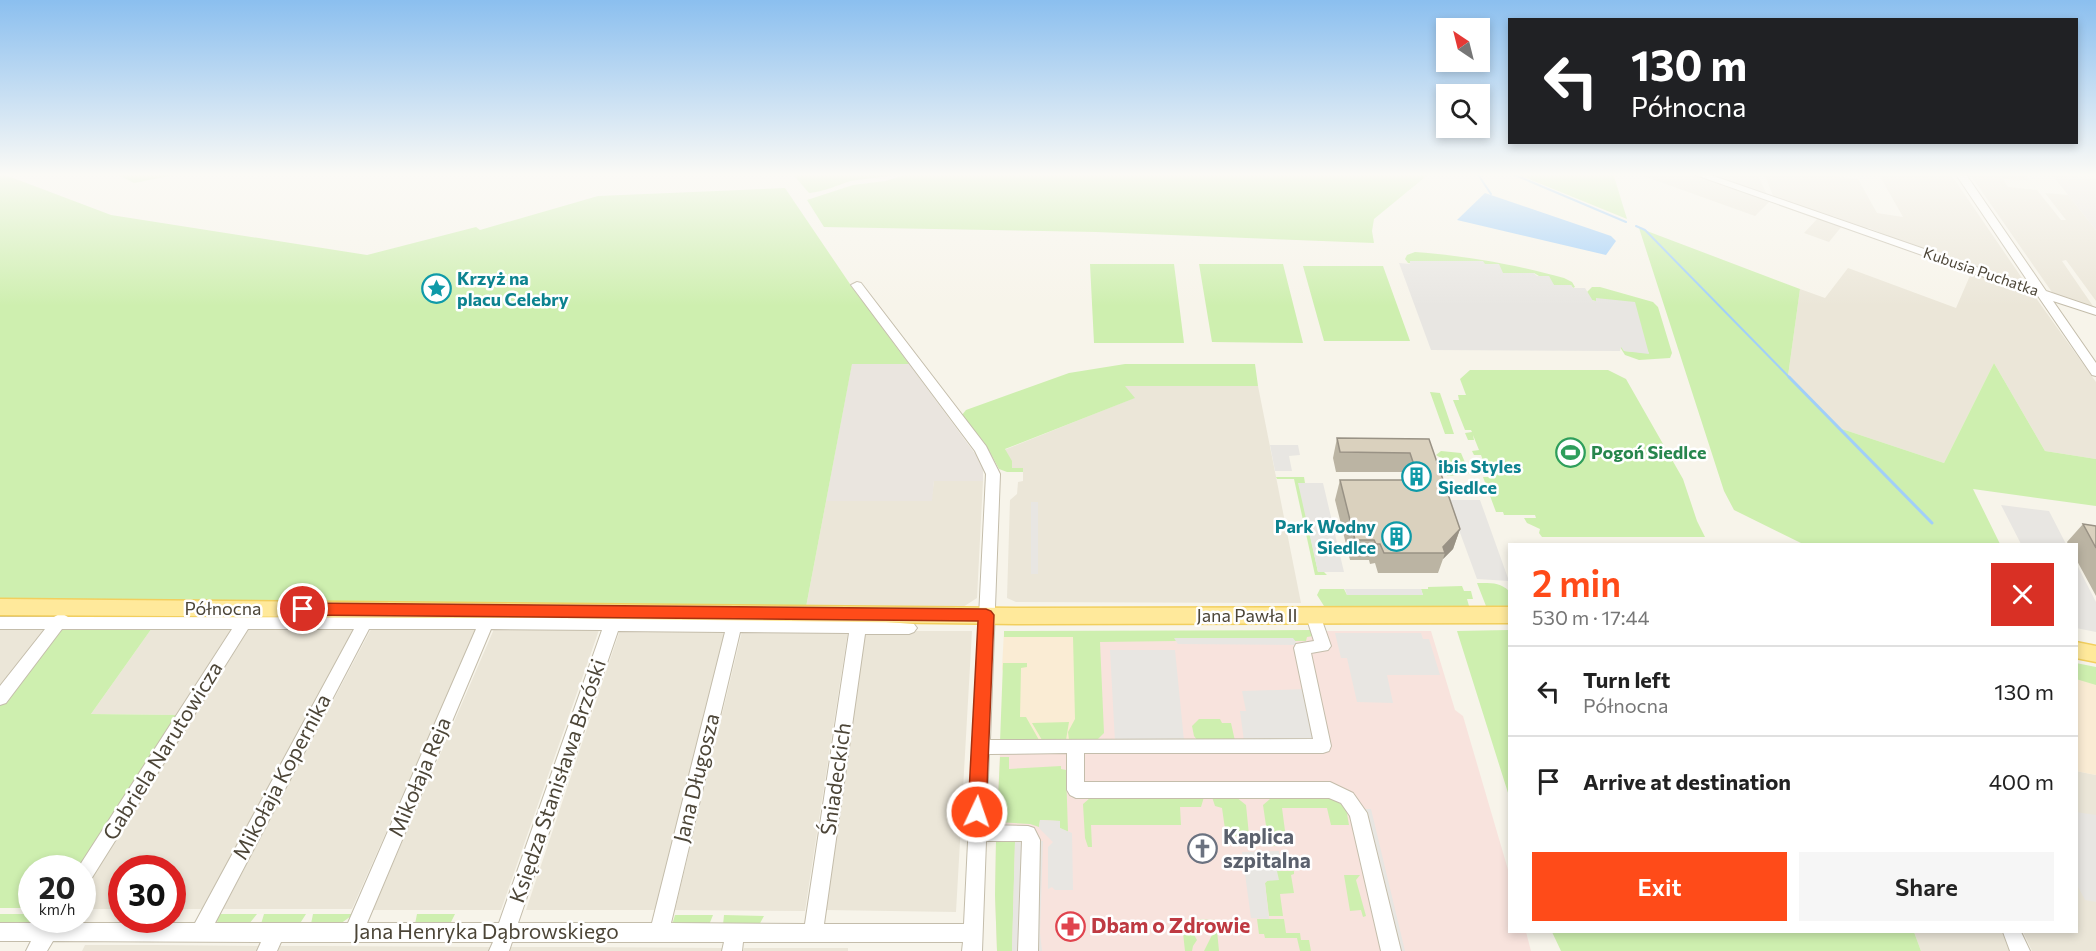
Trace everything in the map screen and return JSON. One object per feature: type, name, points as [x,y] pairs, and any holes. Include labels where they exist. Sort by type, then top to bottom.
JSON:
[{"type":"main road","name":"Północna","points":[[0,607],[65,615],[614,617],[986,615]]},
{"type":"main road","name":"Jana Pawła II","points":[[986,615],[1508,615]]},
{"type":"main road","points":[[2078,650],[2096,654]]},
{"type":"street","name":"Kubusia Puchatka","points":[[1823,217],[2096,312]]},
{"type":"street","points":[[1990,217],[2096,372]]},
{"type":"street","points":[[857,285],[987,458],[993,474],[972,942]]},
{"type":"street","points":[[0,698],[65,615]]},
{"type":"street","name":"Północna","points":[[0,623],[65,615],[244,623],[486,623],[614,617],[734,625],[909,628]]},
{"type":"street","points":[[980,747],[1323,746],[1302,648],[1323,646],[1314,616]]},
{"type":"street","name":"Księdza Stanisława Brzóski","points":[[499,951],[614,617]]},
{"type":"street","name":"Gabriela Narutowicza","points":[[96,856],[244,623]]},
{"type":"street","name":"Mikołaja Kopernika","points":[[200,932],[365,623]]},
{"type":"street","name":"Mikołaja Reja","points":[[354,932],[486,623]]},
{"type":"street","name":"Jana Długosza","points":[[659,932],[734,625]]},
{"type":"street","name":"Śniadeckich","points":[[813,933],[858,626]]},
{"type":"street","points":[[1075,746],[1076,790],[1330,790],[1340,794],[1358,813],[1391,951]]},
{"type":"street","points":[[976,833],[1023,833],[1028,834],[1031,840],[1028,951]]},
{"type":"street","name":"Jana Henryka Dąbrowskiego","points":[[96,928],[200,932],[659,932],[733,942],[813,933],[972,942]]},
{"type":"street","name":"Jana Henryka Dąbrowskiego","points":[[0,932],[18,930]]},
{"type":"street","points":[[267,951],[276,932]]},
{"type":"street","points":[[36,951],[48,933]]},
{"type":"street","points":[[2012,933],[2020,951]]},
{"type":"shaded area","points":[[1836,217],[1980,217],[2026,284],[1902,242],[1869,228],[1862,228]]},
{"type":"shaded area","points":[[2000,217],[2059,217],[2066,220],[2064,217],[2086,217],[2096,230],[2096,301],[2066,260],[2062,261],[2095,309],[2054,295]]},
{"type":"shaded area","points":[[2086,217],[2096,217],[2096,230]]},
{"type":"shaded area","points":[[1818,218],[1842,226],[1829,242],[1804,233]]},
{"type":"shaded area","points":[[1410,261],[1483,261],[1485,264],[1499,264],[1503,273],[1534,273],[1537,276],[1549,276],[1554,285],[1585,288],[1593,301],[1596,301],[1596,298],[1635,302],[1649,354],[1624,351],[1621,347],[1620,351],[1431,350],[1399,263],[1410,264]]},
{"type":"shaded area","points":[[1848,268],[1956,308],[1972,271],[2031,291],[2096,382],[2096,459],[2045,451],[1994,363],[1944,463],[1839,428],[1788,376],[1800,289],[1825,298]]},
{"type":"shaded area","points":[[852,363],[909,364],[979,459],[983,467],[983,481],[934,481],[932,501],[826,501]]},
{"type":"shaded area","points":[[1124,386],[1258,386],[1301,603],[1016,602],[1007,598],[1010,500],[1017,494],[1018,482],[1023,481],[1023,469],[1012,468],[1004,450],[1134,398]]},
{"type":"shaded area","points":[[1270,445],[1298,445],[1300,455],[1289,456],[1292,471],[1275,471]]},
{"type":"shaded area","points":[[934,481],[983,481],[977,598],[963,607],[806,607],[826,501],[931,501]]},
{"type":"shaded area","points":[[1298,483],[1323,483],[1344,572],[1318,572]]},
{"type":"shaded area","points":[[1448,500],[1480,500],[1508,581],[1477,579]]},
{"type":"shaded area","points":[[1031,502],[1038,502],[1038,574],[1031,574]]},
{"type":"shaded area","points":[[2001,505],[2049,511],[2065,543],[2020,543]]},
{"type":"shaded area","points":[[2078,567],[2096,602],[2096,632],[2078,628]]},
{"type":"shaded area","points":[[1345,589],[1421,589],[1423,595],[1347,595]]},
{"type":"shaded area","points":[[0,627],[48,627],[0,687]]},
{"type":"shaded area","points":[[152,628],[231,629],[176,715],[91,714]]},
{"type":"shaded area","points":[[249,629],[354,629],[202,909],[186,909],[186,855],[108,855],[108,909],[96,909],[96,872]]},
{"type":"shaded area","points":[[371,629],[476,630],[352,909],[223,909]]},
{"type":"shaded area","points":[[494,629],[599,630],[501,910],[373,910]]},
{"type":"shaded area","points":[[620,630],[725,630],[655,910],[526,910]]},
{"type":"shaded area","points":[[742,631],[848,631],[805,911],[675,910]]},
{"type":"shaded area","points":[[865,631],[972,631],[956,912],[826,910]]},
{"type":"shaded area","points":[[1004,631],[1098,631],[1096,740],[1020,740],[1002,668]]},
{"type":"shaded area","points":[[1098,631],[1431,631],[1455,710],[1463,716],[1508,870],[1508,933],[1526,933],[1531,951],[997,951],[996,840],[1011,841],[1012,825],[997,822],[1000,752],[1085,741]]},
{"type":"shaded area","points":[[1335,633],[1421,633],[1423,639],[1429,639],[1440,675],[1387,675],[1393,703],[1357,702],[1347,658],[1341,658]]},
{"type":"shaded area","points":[[1174,638],[1293,638],[1298,645],[1178,644]]},
{"type":"shaded area","points":[[1110,650],[1175,650],[1184,741],[1115,742]]},
{"type":"shaded area","points":[[2078,664],[2096,668],[2096,775],[2078,771]]},
{"type":"shaded area","points":[[1306,689],[1315,741],[1244,741],[1240,711],[1246,711],[1242,691]]},
{"type":"shaded area","points":[[2078,771],[2096,775],[2096,951],[2032,951],[2023,933],[2078,933]]},
{"type":"shaded area","points":[[1361,809],[1371,809],[1405,951],[1395,951]]},
{"type":"shaded area","points":[[2078,812],[2096,815],[2096,902],[2085,900],[2078,887]]},
{"type":"shaded area","points":[[1040,820],[1060,821],[1060,828],[1072,833],[1073,890],[1055,890],[1052,887],[1048,889],[1048,847],[1053,842],[1039,828]]},
{"type":"shaded area","points":[[1043,841],[1040,933],[1042,951],[1012,951],[1015,842]]},
{"type":"shaded area","points":[[1279,851],[1281,871],[1277,871],[1279,880],[1265,883],[1269,919],[1251,918],[1242,852]]},
{"type":"shaded area","points":[[1914,933],[2002,933],[2010,951],[1921,951]]},
{"type":"shaded area","points":[[85,945],[259,946],[257,951],[82,951]]},
{"type":"shaded area","points":[[280,946],[490,947],[489,951],[278,951]]},
{"type":"shaded area","points":[[511,947],[722,948],[722,951],[510,951]]},
{"type":"shaded area","points":[[744,948],[848,948],[848,951],[743,951]]},
{"type":"green space","points":[[0,217],[126,217],[367,255],[476,227],[480,230],[524,217],[805,217],[852,287],[909,364],[852,364],[806,607],[608,603],[543,606],[0,603]]},
{"type":"green space","points":[[818,217],[1376,217],[1372,231],[1374,243],[1096,232],[824,227]]},
{"type":"green space","points":[[1639,228],[1800,289],[1788,376],[1839,428],[1944,463],[1994,363],[2045,451],[2096,459],[2096,506],[1973,489],[2000,543],[1801,543],[1734,510],[1724,491]]},
{"type":"green space","points":[[1415,252],[1490,261],[1564,278],[1572,282],[1575,287],[1554,285],[1534,273],[1503,273],[1408,263],[1405,259],[1407,255]]},
{"type":"green space","points":[[1090,264],[1174,264],[1184,343],[1094,343]]},
{"type":"green space","points":[[1199,264],[1283,264],[1303,343],[1212,342]]},
{"type":"green space","points":[[1303,266],[1383,266],[1410,341],[1324,341]]},
{"type":"green space","points":[[1592,287],[1600,287],[1653,302],[1658,307],[1672,353],[1670,358],[1639,360],[1625,355],[1620,347],[1623,347],[1624,351],[1649,353],[1596,301],[1591,300],[1587,292]]},
{"type":"green space","points":[[1125,364],[1255,364],[1258,386],[1125,386],[1135,398],[1005,449],[1012,461],[1012,468],[1023,468],[1023,472],[1007,472],[999,469],[986,445],[962,415],[966,410],[1069,373]]},
{"type":"green space","name":"Pogoń Siedlce","points":[[1470,370],[1608,370],[1626,379],[1683,479],[1697,521],[1705,537],[1542,537],[1539,533],[1540,529],[1527,523],[1524,518],[1536,518],[1535,515],[1504,515],[1503,512],[1496,512],[1483,477],[1489,477],[1489,474],[1481,474],[1478,466],[1484,466],[1487,471],[1481,455],[1474,455],[1472,451],[1479,450],[1473,435],[1474,440],[1468,440],[1465,433],[1472,432],[1465,430],[1453,400],[1459,400],[1458,395],[1466,395],[1460,379]]},
{"type":"green space","points":[[1430,392],[1440,393],[1454,434],[1445,434]]},
{"type":"green space","points":[[1441,451],[1461,453],[1468,474],[1448,476],[1444,473],[1446,469],[1441,458],[1436,455]]},
{"type":"green space","points":[[1276,477],[1304,477],[1305,483],[1299,483],[1318,572],[1324,572],[1327,575],[1315,575],[1294,479],[1277,479]]},
{"type":"green space","points":[[1477,583],[1494,584],[1508,590],[1508,606],[1486,606]]},
{"type":"green space","points":[[1462,586],[1464,591],[1471,591],[1473,599],[1467,599],[1469,606],[1324,606],[1317,595],[1320,589],[1344,589],[1347,595],[1423,595],[1421,589],[1428,589],[1428,587]]},
{"type":"green space","points":[[60,628],[152,628],[91,714],[176,715],[86,855],[18,855],[18,908],[0,908],[0,705]]},
{"type":"green space","points":[[1314,630],[1313,636],[1307,637],[1306,641],[1295,641],[1292,638],[1175,638],[1176,641],[1100,642],[1104,733],[1096,741],[1069,740],[1068,732],[1075,719],[1073,637],[1004,637],[1004,631]]},
{"type":"green space","points":[[1508,630],[1508,793],[1457,631]]},
{"type":"green space","points":[[1003,663],[1027,663],[1027,667],[1021,668],[1020,717],[1026,717],[1039,740],[1000,742]]},
{"type":"green space","points":[[2078,663],[2096,667],[2096,685],[2078,680]]},
{"type":"green space","points":[[1199,719],[1220,719],[1222,723],[1231,723],[1235,741],[1198,741],[1194,736],[1192,726]]},
{"type":"green space","points":[[1069,722],[1066,740],[1042,740],[1032,723]]},
{"type":"green space","points":[[1000,757],[1009,757],[1009,769],[1061,766],[1061,769],[1066,770],[1068,832],[1060,828],[1060,821],[1040,820],[1039,827],[1030,824],[997,822]]},
{"type":"green space","points":[[1204,797],[1201,807],[1180,807],[1181,825],[1091,825],[1092,847],[1088,847],[1085,838],[1083,804],[1090,798]]},
{"type":"green space","points":[[1212,797],[1236,797],[1246,805],[1250,845],[1246,845],[1243,836],[1226,836],[1222,808],[1215,806]]},
{"type":"green space","points":[[1270,799],[1334,799],[1346,808],[1349,825],[1331,825],[1327,808],[1282,808],[1287,846],[1269,846],[1263,805]]},
{"type":"green space","points":[[996,840],[1015,842],[1012,951],[997,951]]},
{"type":"green space","points":[[1277,871],[1294,871],[1291,875],[1294,893],[1280,894],[1283,916],[1269,916],[1265,883]]},
{"type":"green space","points":[[1344,875],[1360,875],[1356,880],[1366,916],[1363,917],[1361,910],[1350,911]]},
{"type":"green space","points":[[0,914],[18,914],[18,924],[0,924]]},
{"type":"green space","points":[[216,914],[257,914],[249,924],[222,924],[216,921]]},
{"type":"green space","points":[[264,914],[306,914],[299,925],[261,924]]},
{"type":"green space","points":[[313,914],[354,914],[340,924],[311,924]]},
{"type":"green space","points":[[417,914],[455,914],[450,924],[415,924]]},
{"type":"green space","points":[[675,915],[713,915],[709,925],[672,925]]},
{"type":"green space","points":[[724,915],[764,916],[759,925],[723,925]]},
{"type":"green space","points":[[1188,919],[1216,920],[1219,951],[1204,951],[1212,935],[1197,929],[1193,933],[1197,940],[1192,951],[1185,951],[1182,924]]},
{"type":"green space","points":[[1257,919],[1284,919],[1286,933],[1300,933],[1301,940],[1309,940],[1311,951],[1300,951],[1297,938],[1265,938],[1264,934],[1259,934]]},
{"type":"green space","points":[[1552,933],[1914,933],[1921,951],[1561,951]]},
{"type":"water","points":[[1460,217],[1556,217],[1611,236],[1616,241],[1606,255],[1457,220]]},
{"type":"building","points":[[1337,438],[1429,439],[1460,529],[1443,547],[1445,553],[1384,553],[1380,544],[1376,544],[1374,540],[1355,540],[1340,480],[1419,480],[1410,453],[1340,452]]},
{"type":"building","points":[[2083,524],[2096,526],[2096,548]]},
{"type":"waterway","points":[[1615,217],[1626,222]]},
{"type":"waterway","points":[[1636,226],[1645,230],[1790,378]]},
{"type":"waterway","points":[[1789,377],[1932,523]]},
{"type":"place","name":"Krzyż na placu Celebry","points":[[436,289]]},
{"type":"place","name":"Pogoń Siedlce","points":[[1570,453]]},
{"type":"place","name":"ibis Styles Siedlce","points":[[1417,477]]},
{"type":"place","name":"Park Wodny Siedlce","points":[[1397,537]]},
{"type":"place","name":"Kaplica szpitalna","points":[[1202,849]]},
{"type":"place","name":"Dbam o Zdrowie","points":[[1070,926]]},
{"type":"route","points":[[303,609],[986,615],[977,812]]}]
